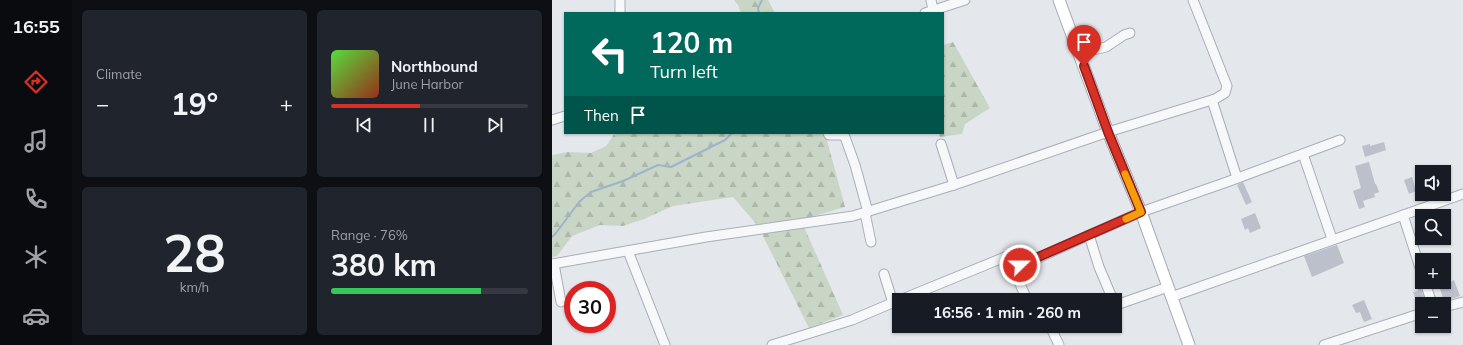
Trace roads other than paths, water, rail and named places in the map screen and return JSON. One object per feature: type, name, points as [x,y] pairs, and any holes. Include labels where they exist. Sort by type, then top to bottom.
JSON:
[{"type":"main road","points":[[1059,0],[1080,53],[1108,132],[1141,212],[1189,345]]},
{"type":"street","points":[[620,0],[620,12]]},
{"type":"street","points":[[931,0],[929,12],[965,0]]},
{"type":"street","points":[[561,302],[553,264],[706,237],[836,220],[954,185],[1108,132],[1212,100],[1225,93],[1227,86],[1193,0]]},
{"type":"street","points":[[1080,53],[1106,47],[1124,35],[1130,33]]},
{"type":"street","points":[[1212,100],[1238,178]]},
{"type":"street","points":[[552,120],[564,116]]},
{"type":"street","points":[[828,134],[842,135],[845,138],[855,165],[866,212],[871,242]]},
{"type":"street","points":[[1018,267],[1141,212],[1340,140]]},
{"type":"street","points":[[941,144],[954,185]]},
{"type":"street","points":[[1302,154],[1332,239]]},
{"type":"street","points":[[1122,303],[1170,292],[1463,194]]},
{"type":"street","points":[[1403,214],[1415,253]]},
{"type":"street","points":[[1089,235],[1099,267],[1110,293]]},
{"type":"street","points":[[628,250],[665,345]]},
{"type":"street","points":[[917,293],[1005,257],[1010,259],[1018,267]]},
{"type":"street","points":[[1018,267],[1016,269],[1017,274],[1024,293]]},
{"type":"street","points":[[884,274],[893,293]]},
{"type":"street","points":[[1451,305],[1463,302]]},
{"type":"street","points":[[772,345],[852,320],[892,303]]},
{"type":"street","points":[[1324,345],[1415,315]]},
{"type":"street","points":[[1053,333],[1059,345]]},
{"type":"waterway","points":[[759,12],[758,8],[762,0]]},
{"type":"waterway","points":[[552,237],[579,202],[591,192],[623,181],[658,165],[671,167],[725,140],[731,134]]}]
